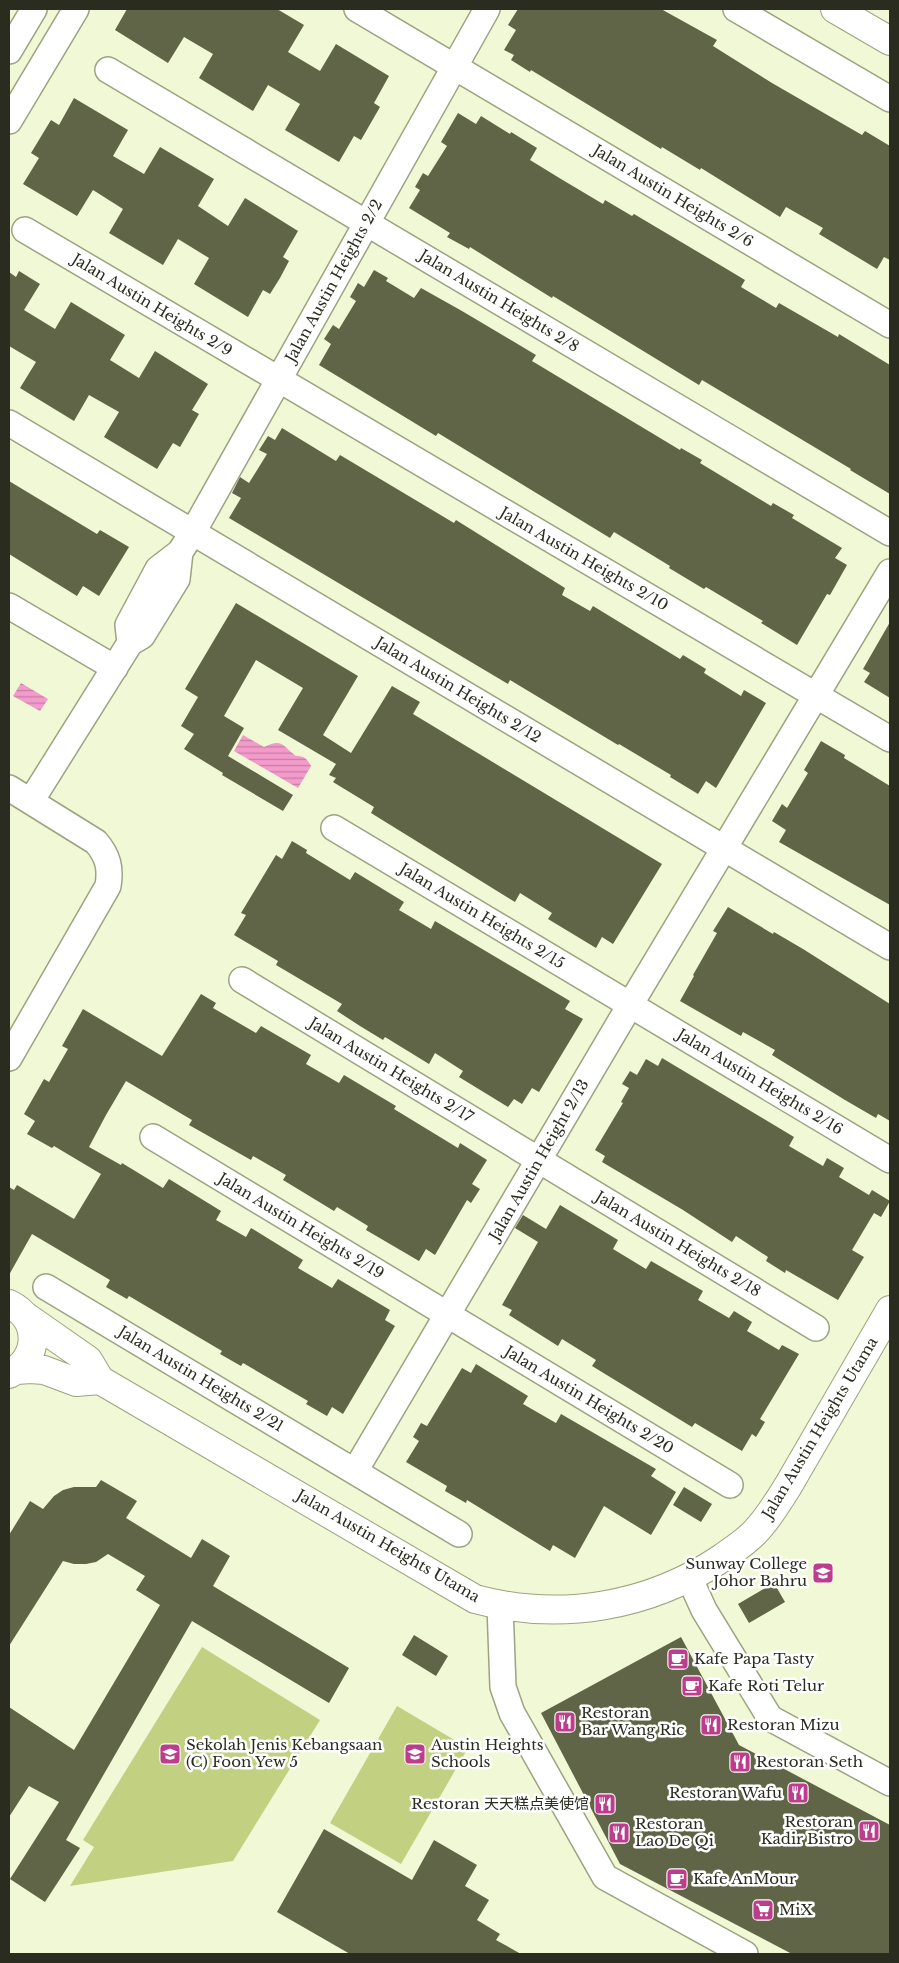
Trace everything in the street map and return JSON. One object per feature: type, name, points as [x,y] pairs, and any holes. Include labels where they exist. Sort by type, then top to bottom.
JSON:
[{"type":"street","points":[[9,51],[34,9]]},
{"type":"street","points":[[9,121],[76,9]]},
{"type":"street","name":"Jalan Austin Heights 2/6","points":[[357,9],[890,325]]},
{"type":"street","name":"Jalan Austin Heights 2/2","points":[[31,801],[130,644],[142,636],[177,579],[186,542],[487,9]]},
{"type":"street","points":[[736,9],[890,99]]},
{"type":"street","points":[[835,9],[890,41]]},
{"type":"street","name":"Jalan Austin Heights 2/8","points":[[108,70],[890,533]]},
{"type":"street","name":"Jalan Austin Heights 2/9","points":[[25,230],[279,380]]},
{"type":"street","name":"Jalan Austin Heights 2/10","points":[[279,380],[890,739]]},
{"type":"street","name":"Jalan Austin Heights 2/12","points":[[9,423],[186,542],[724,849],[890,948]]},
{"type":"street","name":"Jalan Austin Height 2/13","points":[[355,1471],[630,1005],[890,572]]},
{"type":"street","points":[[9,606],[115,668]]},
{"type":"street","points":[[9,788],[96,842],[104,852],[109,863],[110,874],[108,886],[9,1058]]},
{"type":"street","name":"Jalan Austin Heights 2/15","points":[[334,828],[630,1005]]},
{"type":"street","name":"Jalan Austin Heights 2/17","points":[[242,980],[540,1160]]},
{"type":"street","name":"Jalan Austin Heights 2/16","points":[[630,1005],[890,1160]]},
{"type":"street","name":"Jalan Austin Heights 2/19","points":[[153,1137],[448,1315]]},
{"type":"street","name":"Jalan Austin Heights 2/18","points":[[540,1160],[816,1328]]},
{"type":"street","name":"Jalan Austin Heights 2/21","points":[[46,1287],[459,1534]]},
{"type":"street","points":[[13,1372],[26,1361],[31,1351],[33,1339],[31,1327],[17,1310]]},
{"type":"street","name":"Jalan Austin Heights Utama","points":[[17,1310],[88,1360],[100,1380],[476,1599],[500,1606],[530,1609],[581,1609],[640,1598],[689,1577],[736,1548],[755,1532],[772,1511],[890,1310]]},
{"type":"street","name":"Jalan Austin Heights 2/20","points":[[448,1315],[730,1484]]},
{"type":"street","points":[[13,1372],[30,1369],[44,1370],[76,1382],[100,1380]]},
{"type":"street","points":[[689,1577],[704,1610],[770,1718],[890,1783]]},
{"type":"street","points":[[500,1606],[503,1687],[509,1704],[605,1877],[745,1954]]},
{"type":"green space","points":[[202,1647],[320,1720],[233,1861],[70,1886],[94,1847],[83,1840]]},
{"type":"green space","points":[[397,1706],[468,1748],[401,1864],[330,1823]]},
{"type":"shaded area","points":[[21,683],[48,699],[40,711],[13,696]]},
{"type":"shaded area","points":[[243,735],[264,747],[275,743],[282,744],[296,756],[304,757],[311,766],[298,788],[234,751]]},
{"type":"building","points":[[127,9],[277,9],[304,25],[288,52],[320,71],[336,44],[389,76],[374,103],[380,107],[361,140],[354,136],[339,162],[285,130],[300,104],[268,85],[253,111],[199,78],[213,54],[184,37],[168,63],[115,30]]},
{"type":"building","points":[[518,9],[661,9],[717,40],[713,46],[772,83],[862,135],[865,131],[890,146],[890,260],[884,257],[877,269],[819,234],[823,228],[786,207],[780,217],[701,168],[700,170],[662,147],[661,149],[531,70],[530,72],[511,60],[514,55],[504,50],[516,30],[508,25]]},
{"type":"building","points":[[74,98],[128,130],[113,156],[144,174],[160,147],[214,179],[198,206],[228,226],[245,198],[298,231],[283,257],[289,261],[280,278],[270,294],[263,290],[248,317],[194,284],[209,258],[178,239],[163,265],[109,233],[123,209],[93,190],[77,216],[23,184],[39,158],[31,153],[51,120],[59,125]]},
{"type":"building","points":[[458,113],[476,124],[481,116],[510,134],[511,132],[537,148],[530,160],[603,204],[605,200],[632,216],[634,214],[745,280],[741,287],[776,308],[779,303],[838,337],[839,334],[890,365],[890,494],[702,380],[699,385],[470,247],[469,249],[447,237],[450,233],[409,208],[420,190],[415,187],[423,173],[428,176],[447,146],[441,142]]},
{"type":"building","points":[[374,270],[388,278],[386,281],[414,298],[421,288],[462,311],[536,355],[532,361],[680,450],[681,448],[702,460],[700,463],[771,506],[773,503],[794,515],[792,518],[842,548],[835,558],[847,565],[830,595],[827,594],[797,645],[761,623],[763,621],[706,587],[704,589],[614,532],[610,538],[438,433],[436,436],[319,365],[331,344],[324,339],[333,325],[339,329],[356,301],[350,297],[358,283],[364,287]]},
{"type":"building","points":[[19,271],[40,284],[24,310],[55,329],[71,302],[125,335],[110,360],[139,378],[155,351],[208,384],[192,410],[199,414],[180,447],[173,443],[157,469],[104,437],[119,412],[89,395],[74,421],[20,388],[36,362],[9,346],[9,272],[16,277]]},
{"type":"building","points":[[282,428],[336,461],[340,455],[454,523],[456,520],[565,588],[562,595],[590,611],[593,606],[680,659],[683,655],[706,669],[704,673],[741,696],[744,690],[766,703],[716,788],[706,781],[698,794],[670,777],[671,775],[619,744],[510,680],[508,684],[229,518],[241,498],[232,493],[240,477],[249,483],[267,454],[259,450],[268,436],[275,440]]},
{"type":"building","points":[[9,481],[97,534],[100,530],[129,547],[99,596],[83,586],[77,596],[9,554]]},
{"type":"building","points":[[236,603],[358,676],[323,735],[351,753],[392,686],[420,702],[413,714],[662,864],[613,944],[602,937],[596,948],[548,919],[552,913],[520,893],[515,902],[371,813],[374,807],[333,782],[336,778],[329,775],[336,764],[278,730],[303,688],[256,660],[224,716],[244,728],[228,756],[293,795],[283,811],[222,775],[223,773],[184,749],[194,734],[181,726],[198,697],[185,689]]},
{"type":"building","points":[[890,622],[890,698],[864,682],[870,673],[863,669]]},
{"type":"building","points":[[821,741],[845,755],[844,758],[890,786],[890,905],[779,842],[786,830],[772,821],[782,804],[787,808],[808,773],[804,770]]},
{"type":"building","points":[[292,841],[307,850],[306,853],[350,880],[355,872],[404,902],[399,910],[431,929],[435,921],[570,1001],[565,1009],[583,1019],[539,1092],[532,1088],[522,1104],[514,1099],[508,1107],[459,1077],[463,1071],[435,1053],[429,1064],[385,1037],[383,1040],[360,1026],[337,1011],[342,1004],[276,965],[278,961],[234,935],[246,915],[241,913],[276,855],[282,859]]},
{"type":"building","points":[[728,907],[773,934],[774,932],[803,949],[890,1004],[890,1121],[878,1114],[876,1118],[772,1055],[775,1050],[743,1032],[741,1036],[680,1001],[717,933],[713,931]]},
{"type":"building","points":[[201,994],[216,1003],[213,1008],[256,1033],[261,1026],[311,1055],[306,1064],[339,1083],[344,1075],[396,1106],[394,1109],[458,1148],[460,1143],[487,1160],[472,1184],[480,1189],[471,1203],[467,1200],[435,1255],[426,1249],[419,1261],[366,1230],[368,1226],[337,1207],[334,1211],[283,1180],[286,1175],[253,1156],[251,1160],[189,1125],[192,1120],[126,1081],[106,1115],[89,1147],[121,1165],[122,1163],[163,1188],[169,1179],[221,1211],[216,1220],[246,1237],[251,1228],[303,1260],[298,1268],[332,1288],[338,1279],[390,1310],[385,1320],[395,1326],[343,1414],[332,1407],[327,1416],[306,1404],[308,1401],[243,1363],[241,1366],[220,1354],[222,1351],[129,1296],[127,1299],[106,1287],[110,1280],[32,1234],[9,1275],[9,1187],[14,1190],[17,1185],[74,1219],[101,1174],[54,1146],[52,1148],[27,1134],[35,1121],[24,1114],[44,1079],[49,1082],[68,1049],[62,1046],[83,1009],[162,1056]]},
{"type":"building","points":[[662,1058],[794,1137],[789,1146],[823,1166],[827,1158],[844,1168],[839,1177],[869,1195],[872,1190],[890,1201],[881,1217],[874,1213],[852,1250],[864,1257],[838,1300],[786,1270],[785,1273],[766,1261],[768,1257],[736,1236],[732,1242],[683,1210],[602,1162],[605,1156],[595,1150],[623,1103],[621,1102],[629,1088],[622,1084],[630,1071],[637,1075],[646,1059],[658,1066]]},
{"type":"building","points":[[560,1205],[618,1240],[613,1249],[646,1269],[651,1261],[703,1291],[698,1300],[729,1318],[734,1311],[752,1322],[747,1331],[779,1350],[782,1345],[799,1354],[760,1419],[765,1422],[756,1437],[752,1434],[742,1451],[695,1423],[692,1427],[592,1366],[596,1360],[562,1339],[558,1346],[509,1315],[512,1310],[502,1305],[538,1242],[515,1228],[523,1215],[546,1229]]},
{"type":"building","points":[[476,1364],[528,1396],[523,1404],[556,1423],[561,1414],[656,1469],[651,1476],[676,1492],[651,1535],[604,1506],[575,1558],[553,1545],[550,1551],[467,1500],[466,1503],[445,1491],[447,1486],[406,1462],[419,1441],[413,1437],[421,1423],[427,1426],[462,1368],[471,1373]]},
{"type":"building","points":[[101,1480],[137,1501],[126,1518],[191,1558],[202,1539],[230,1556],[213,1586],[349,1668],[329,1703],[192,1621],[66,1840],[80,1848],[45,1902],[10,1879],[59,1802],[29,1786],[9,1817],[9,1707],[74,1750],[160,1605],[136,1590],[145,1576],[108,1554],[96,1562],[86,1564],[74,1564],[63,1561],[9,1646],[9,1535],[30,1501],[43,1509],[54,1496],[63,1490],[74,1487],[96,1487]]},
{"type":"building","points":[[684,1487],[712,1504],[701,1522],[673,1505]]},
{"type":"building","points":[[774,1583],[785,1602],[749,1623],[738,1604]]},
{"type":"building","points":[[414,1635],[448,1656],[436,1676],[402,1655]]},
{"type":"building","points":[[681,1637],[739,1745],[890,1825],[890,1954],[792,1954],[620,1864],[541,1713]]},
{"type":"building","points":[[324,1829],[412,1880],[434,1840],[477,1865],[465,1886],[489,1900],[477,1920],[500,1934],[496,1940],[521,1954],[350,1954],[277,1912]]},
{"type":"place","name":"Sunway College Johor Bahru","points":[[823,1573]]},
{"type":"place","name":"Kafe Papa Tasty","points":[[678,1659]]},
{"type":"place","name":"Kafe Roti Telur","points":[[692,1686]]},
{"type":"place","name":"Restoran Bar Wang Ric","points":[[565,1722]]},
{"type":"place","name":"Restoran Mizu","points":[[711,1725]]},
{"type":"place","name":"Sekolah Jenis Kebangsaan (C) Foon Yew 5","points":[[170,1754]]},
{"type":"place","name":"Austin Heights Schools","points":[[415,1754]]},
{"type":"place","name":"Restoran Seth","points":[[740,1762]]},
{"type":"place","name":"Restoran Wafu","points":[[798,1793]]},
{"type":"place","name":"Restoran 天天糕点美使馆","points":[[605,1804]]},
{"type":"place","name":"Restoran Kadir Bistro","points":[[869,1831]]},
{"type":"place","name":"Restoran Lao De Qi","points":[[619,1833]]},
{"type":"place","name":"Kafe AnMour","points":[[677,1879]]},
{"type":"place","name":"MiX","points":[[763,1910]]}]
